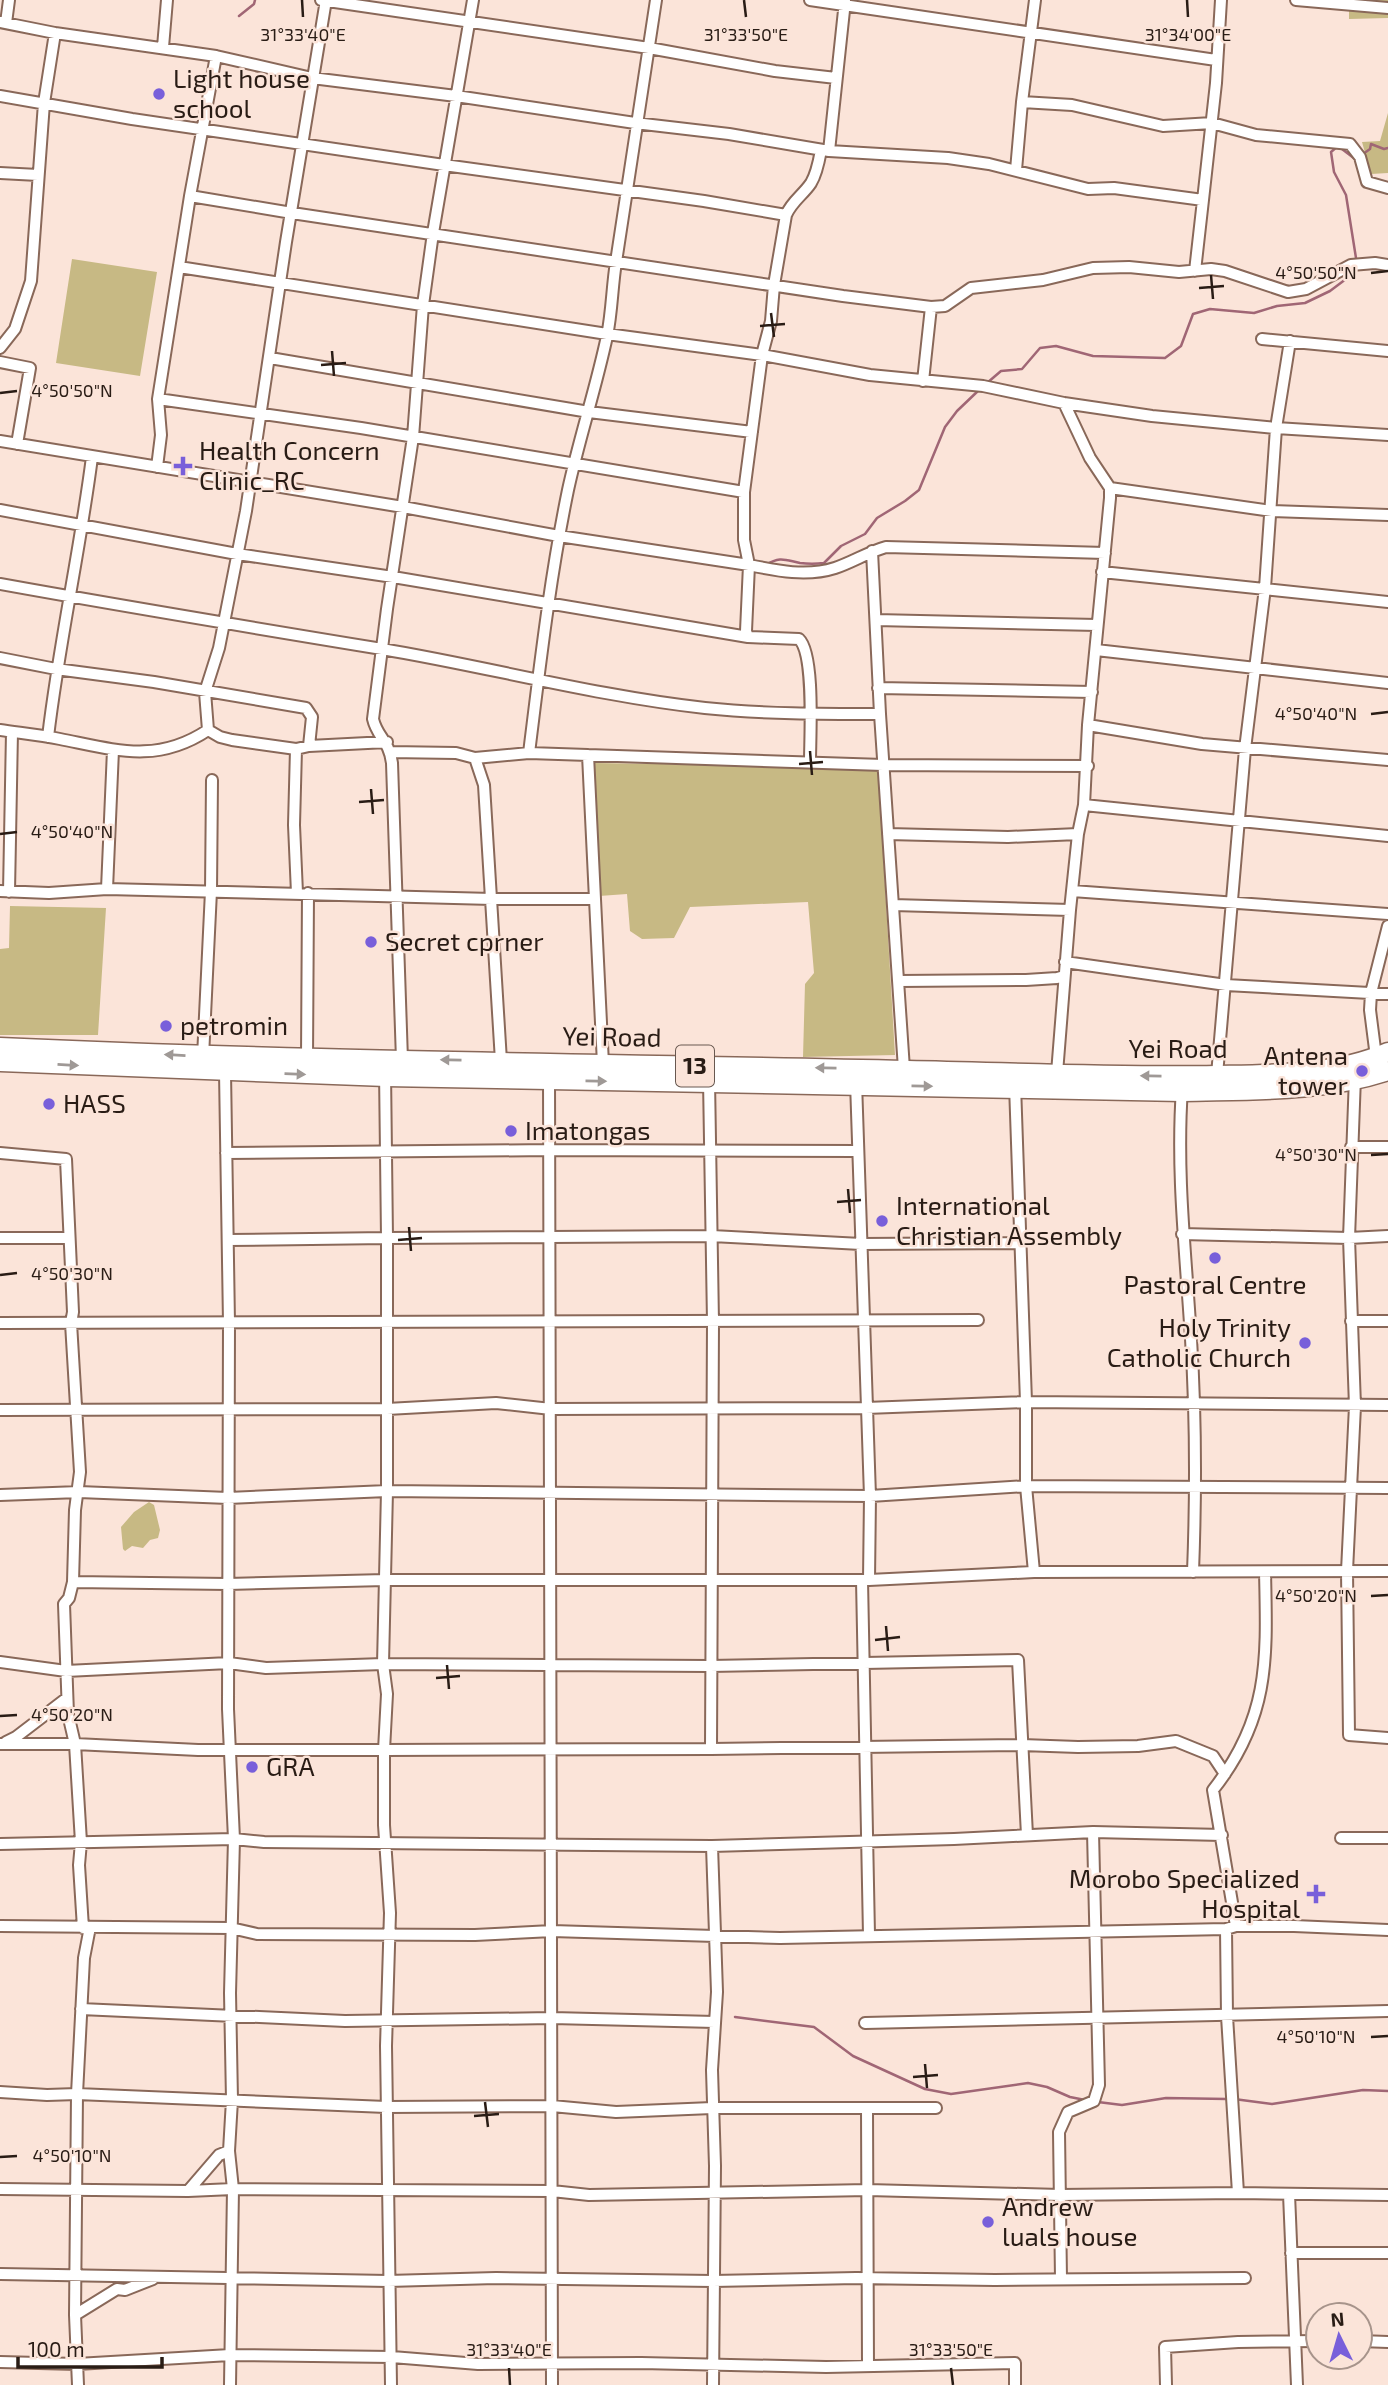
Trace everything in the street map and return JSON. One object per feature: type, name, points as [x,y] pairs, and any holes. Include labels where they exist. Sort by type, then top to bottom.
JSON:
[{"type":"main road","name":"Yei Road","points":[[0,1047],[307,1059],[549,1080],[709,1075],[1183,1084],[1217,1075],[1355,1073]]},
{"type":"main road","name":"Yei Road","points":[[856,1077],[904,1069],[1015,1080],[1057,1073],[1266,1090],[1355,1073],[1384,1060]]},
{"type":"main road","name":"Yei Road","points":[[0,1062],[225,1072],[501,1061],[603,1064],[709,1075]]},
{"type":"street","points":[[9,0],[3,23],[216,56],[313,78],[729,134],[825,151],[948,158],[1017,170],[1088,189],[1114,188],[1203,200]]},
{"type":"street","points":[[163,47],[167,0]]},
{"type":"street","points":[[208,730],[205,692],[224,624],[250,483],[324,0],[649,48],[775,71],[836,78]]},
{"type":"street","points":[[391,2385],[386,2107],[389,1892],[384,1843],[387,1694],[383,1664],[387,1491],[387,1151],[398,896],[388,747],[375,728],[373,719],[413,437],[423,305],[433,233],[473,0]]},
{"type":"street","points":[[529,753],[559,536],[574,463],[607,334],[635,123],[656,0]]},
{"type":"street","points":[[810,0],[845,3],[1031,34],[1216,60]]},
{"type":"street","points":[[1017,170],[1022,102],[1035,0]]},
{"type":"street","points":[[1195,271],[1212,123],[1221,0]]},
{"type":"street","points":[[1296,0],[1388,8]]},
{"type":"street","points":[[748,638],[746,617],[749,565],[744,540],[744,492],[762,355],[771,321],[786,215],[790,204],[810,185],[825,151],[845,3]]},
{"type":"street","points":[[0,348],[15,329],[31,281],[44,103],[54,33]]},
{"type":"street","points":[[156,467],[161,435],[158,399],[190,196],[216,56]]},
{"type":"street","points":[[0,96],[203,129],[786,215]]},
{"type":"street","points":[[1022,102],[1072,105],[1163,126],[1212,123],[1256,135],[1350,144],[1360,157],[1367,182],[1388,188]]},
{"type":"street","points":[[0,173],[38,176]]},
{"type":"street","points":[[190,196],[931,307],[945,306],[971,288],[1043,280],[1093,268],[1129,267],[1179,272],[1211,269],[1288,292],[1307,289],[1351,265],[1375,262],[1388,265]]},
{"type":"street","points":[[179,267],[607,334],[762,355],[870,375],[983,386],[1064,403],[1152,416],[1388,435]]},
{"type":"street","points":[[923,381],[931,307]]},
{"type":"street","points":[[1262,339],[1388,351]]},
{"type":"street","points":[[1217,1075],[1245,749],[1272,512],[1276,428],[1290,341]]},
{"type":"street","points":[[270,358],[589,412],[752,432]]},
{"type":"street","points":[[0,362],[30,368],[17,444]]},
{"type":"street","points":[[158,399],[262,413],[744,492]]},
{"type":"street","points":[[1057,1073],[1070,910],[1088,766],[1088,725],[1109,522],[1110,488],[1090,458],[1064,403]]},
{"type":"street","points":[[0,441],[778,571],[816,573],[886,547],[1105,553]]},
{"type":"street","points":[[48,737],[56,669],[83,525],[92,457]]},
{"type":"street","points":[[1110,488],[1272,512],[1388,515]]},
{"type":"street","points":[[0,510],[237,554],[393,577],[748,638],[799,639],[803,643],[810,674],[810,761]]},
{"type":"street","points":[[872,551],[878,688],[904,1069]]},
{"type":"street","points":[[1102,572],[1388,602]]},
{"type":"street","points":[[0,584],[383,649],[538,681],[705,708],[809,714],[880,714]]},
{"type":"street","points":[[876,620],[1097,625]]},
{"type":"street","points":[[1096,650],[1388,683]]},
{"type":"street","points":[[0,658],[306,708],[312,717],[309,746]]},
{"type":"street","points":[[878,688],[1092,692]]},
{"type":"street","points":[[1088,725],[1202,744],[1388,760]]},
{"type":"street","points":[[0,730],[113,750],[152,752],[190,742],[208,730]]},
{"type":"street","points":[[208,730],[232,740],[296,750],[309,746],[388,747],[456,753],[475,758],[529,753],[883,765],[1088,766]]},
{"type":"street","points":[[12,732],[5,892],[49,893],[107,889],[492,899],[595,899]]},
{"type":"street","points":[[107,889],[113,750]]},
{"type":"street","points":[[296,750],[294,825],[302,893],[307,1059]]},
{"type":"street","points":[[588,755],[603,1064]]},
{"type":"street","points":[[475,758],[484,785],[501,1061]]},
{"type":"street","points":[[203,1057],[211,891],[212,780]]},
{"type":"street","points":[[1084,806],[1388,836]]},
{"type":"street","points":[[888,834],[1008,837],[1078,834]]},
{"type":"street","points":[[1072,891],[1388,914]]},
{"type":"street","points":[[893,905],[1070,910]]},
{"type":"street","points":[[1384,1060],[1370,1010],[1371,993],[1388,926]]},
{"type":"street","points":[[1065,962],[1226,985],[1388,994]]},
{"type":"street","points":[[899,981],[1064,976]]},
{"type":"street","points":[[548,1062],[551,1238],[552,2385]]},
{"type":"street","points":[[225,1072],[229,1323],[229,1749],[234,1839],[231,1928],[232,2100],[229,2151],[233,2189],[230,2385]]},
{"type":"street","points":[[1355,1073],[1349,1238],[1355,1406],[1347,1571],[1349,1735],[1388,1738]]},
{"type":"street","points":[[709,1075],[713,1322],[711,1749]]},
{"type":"street","points":[[856,1077],[870,1496],[864,1662],[869,1935]]},
{"type":"street","points":[[1015,1080],[1026,1402],[1026,1486],[1034,1572]]},
{"type":"street","points":[[1183,1084],[1182,1234],[1194,1404],[1196,1486],[1193,1572]]},
{"type":"street","points":[[1352,1147],[1388,1147]]},
{"type":"street","points":[[226,1153],[550,1150],[858,1152]]},
{"type":"street","points":[[0,1153],[65,1158],[74,1312],[71,1323],[75,1409],[80,1461],[79,1492],[75,1510],[73,1582],[69,1598],[64,1604],[68,1714],[75,1744],[81,1842],[79,1866],[87,1928],[77,2094],[75,2315],[78,2385]]},
{"type":"street","points":[[1182,1234],[1349,1238],[1388,1236]]},
{"type":"street","points":[[228,1240],[712,1236],[861,1244],[1020,1242]]},
{"type":"street","points":[[0,1238],[69,1238]]},
{"type":"street","points":[[0,1323],[978,1320]]},
{"type":"street","points":[[1351,1321],[1388,1321]]},
{"type":"street","points":[[0,1410],[387,1409],[495,1403],[551,1409],[866,1408],[1026,1402],[1388,1405]]},
{"type":"street","points":[[0,1495],[79,1492],[228,1498],[387,1491],[870,1496],[1026,1486],[1388,1488]]},
{"type":"street","points":[[73,1582],[228,1584],[385,1580],[866,1580],[1034,1572],[1388,1571]]},
{"type":"street","points":[[1238,2193],[1227,2016],[1231,1928],[1222,1835],[1213,1790],[1226,1774],[1258,1705],[1267,1651],[1265,1572]]},
{"type":"street","points":[[0,1662],[66,1671],[229,1663],[266,1668],[383,1664],[710,1666],[1018,1660],[1027,1835]]},
{"type":"street","points":[[0,1744],[16,1737],[67,1698]]},
{"type":"street","points":[[0,1744],[229,1749],[551,1750],[1022,1745],[1106,1747],[1176,1741],[1213,1756],[1226,1774]]},
{"type":"street","points":[[0,1844],[234,1839],[264,1842],[712,1846],[1093,1832],[1222,1835]]},
{"type":"street","points":[[1062,2279],[1059,2132],[1068,2112],[1094,2101],[1099,2085],[1093,1832]]},
{"type":"street","points":[[1341,1838],[1388,1838]]},
{"type":"street","points":[[712,1846],[718,1992],[712,2108],[715,2166],[713,2385]]},
{"type":"street","points":[[0,1926],[231,1928],[257,1934],[464,1935],[552,1931],[780,1938],[1294,1926],[1388,1930]]},
{"type":"street","points":[[81,2009],[345,2021],[552,2018],[715,2022]]},
{"type":"street","points":[[865,2023],[1388,2011]]},
{"type":"street","points":[[0,2092],[386,2107],[552,2106],[616,2112],[712,2108],[936,2108]]},
{"type":"street","points":[[867,2108],[868,2366]]},
{"type":"street","points":[[188,2192],[219,2155],[229,2151]]},
{"type":"street","points":[[0,2189],[188,2192],[233,2189],[552,2191],[589,2195],[868,2190],[1060,2195],[1388,2195]]},
{"type":"street","points":[[1289,2194],[1297,2385]]},
{"type":"street","points":[[1291,2253],[1388,2253]]},
{"type":"street","points":[[0,2274],[388,2281],[496,2278],[552,2281],[1245,2278]]},
{"type":"street","points":[[75,2315],[117,2289],[125,2290],[158,2277]]},
{"type":"street","points":[[1166,2385],[1166,2347],[1304,2341]]},
{"type":"street","points":[[0,2362],[77,2364],[230,2356],[392,2357],[478,2364],[552,2365],[641,2363],[868,2366],[1015,2363],[1015,2385]]},
{"type":"shaded area","points":[[1388,0],[1388,18],[1349,19],[1349,1]]},
{"type":"shaded area","points":[[1388,113],[1388,173],[1371,174],[1362,142],[1380,141]]},
{"type":"shaded area","points":[[72,259],[157,272],[140,376],[56,363]]},
{"type":"shaded area","points":[[593,763],[878,767],[895,1055],[803,1057],[805,984],[814,973],[808,902],[690,907],[674,938],[642,939],[630,931],[627,894],[599,896]]},
{"type":"shaded area","points":[[10,906],[106,908],[98,1035],[0,1035],[0,949],[9,948]]},
{"type":"shaded area","points":[[149,1502],[154,1505],[160,1530],[158,1538],[150,1540],[143,1548],[132,1546],[125,1551],[121,1527],[134,1512]]},
{"type":"waterway","points":[[239,16],[254,4],[255,0]]},
{"type":"waterway","points":[[1363,154],[1370,149],[1371,144],[1388,148]]},
{"type":"waterway","points":[[1355,159],[1338,146],[1331,152],[1334,172],[1346,195],[1355,262]]},
{"type":"waterway","points":[[987,383],[1001,371],[1022,369],[1040,348],[1056,346],[1093,356],[1165,358],[1181,346],[1193,314],[1210,309],[1254,313],[1277,306],[1305,303],[1330,291],[1350,276],[1353,268]]},
{"type":"waterway","points":[[766,565],[779,560],[806,564],[824,563],[841,546],[865,534],[877,518],[919,490],[945,427],[979,390]]},
{"type":"waterway","points":[[735,2017],[814,2027],[853,2056],[925,2089],[951,2094],[1028,2083],[1085,2100]]},
{"type":"waterway","points":[[1234,2099],[1272,2104],[1363,2090],[1388,2091]]},
{"type":"waterway","points":[[1098,2102],[1122,2105],[1166,2098],[1227,2099]]},
{"type":"place","name":"Light house school","points":[[159,94]]},
{"type":"place","name":"Health Concern Clinic_RC","points":[[183,466]]},
{"type":"place","name":"Secret cprner","points":[[371,942]]},
{"type":"place","name":"petromin","points":[[166,1026]]},
{"type":"place","name":"Antena tower","points":[[1362,1071]]},
{"type":"place","name":"HASS","points":[[49,1104]]},
{"type":"place","name":"Imatongas","points":[[511,1131]]},
{"type":"place","name":"International Christian Assembly","points":[[882,1221]]},
{"type":"place","name":"Pastoral Centre","points":[[1215,1258]]},
{"type":"place","name":"Holy Trinity Catholic Church","points":[[1305,1343]]},
{"type":"place","name":"GRA","points":[[252,1767]]},
{"type":"place","name":"Morobo Specialized Hospital","points":[[1316,1894]]},
{"type":"place","name":"Andrew luals house","points":[[988,2222]]}]
